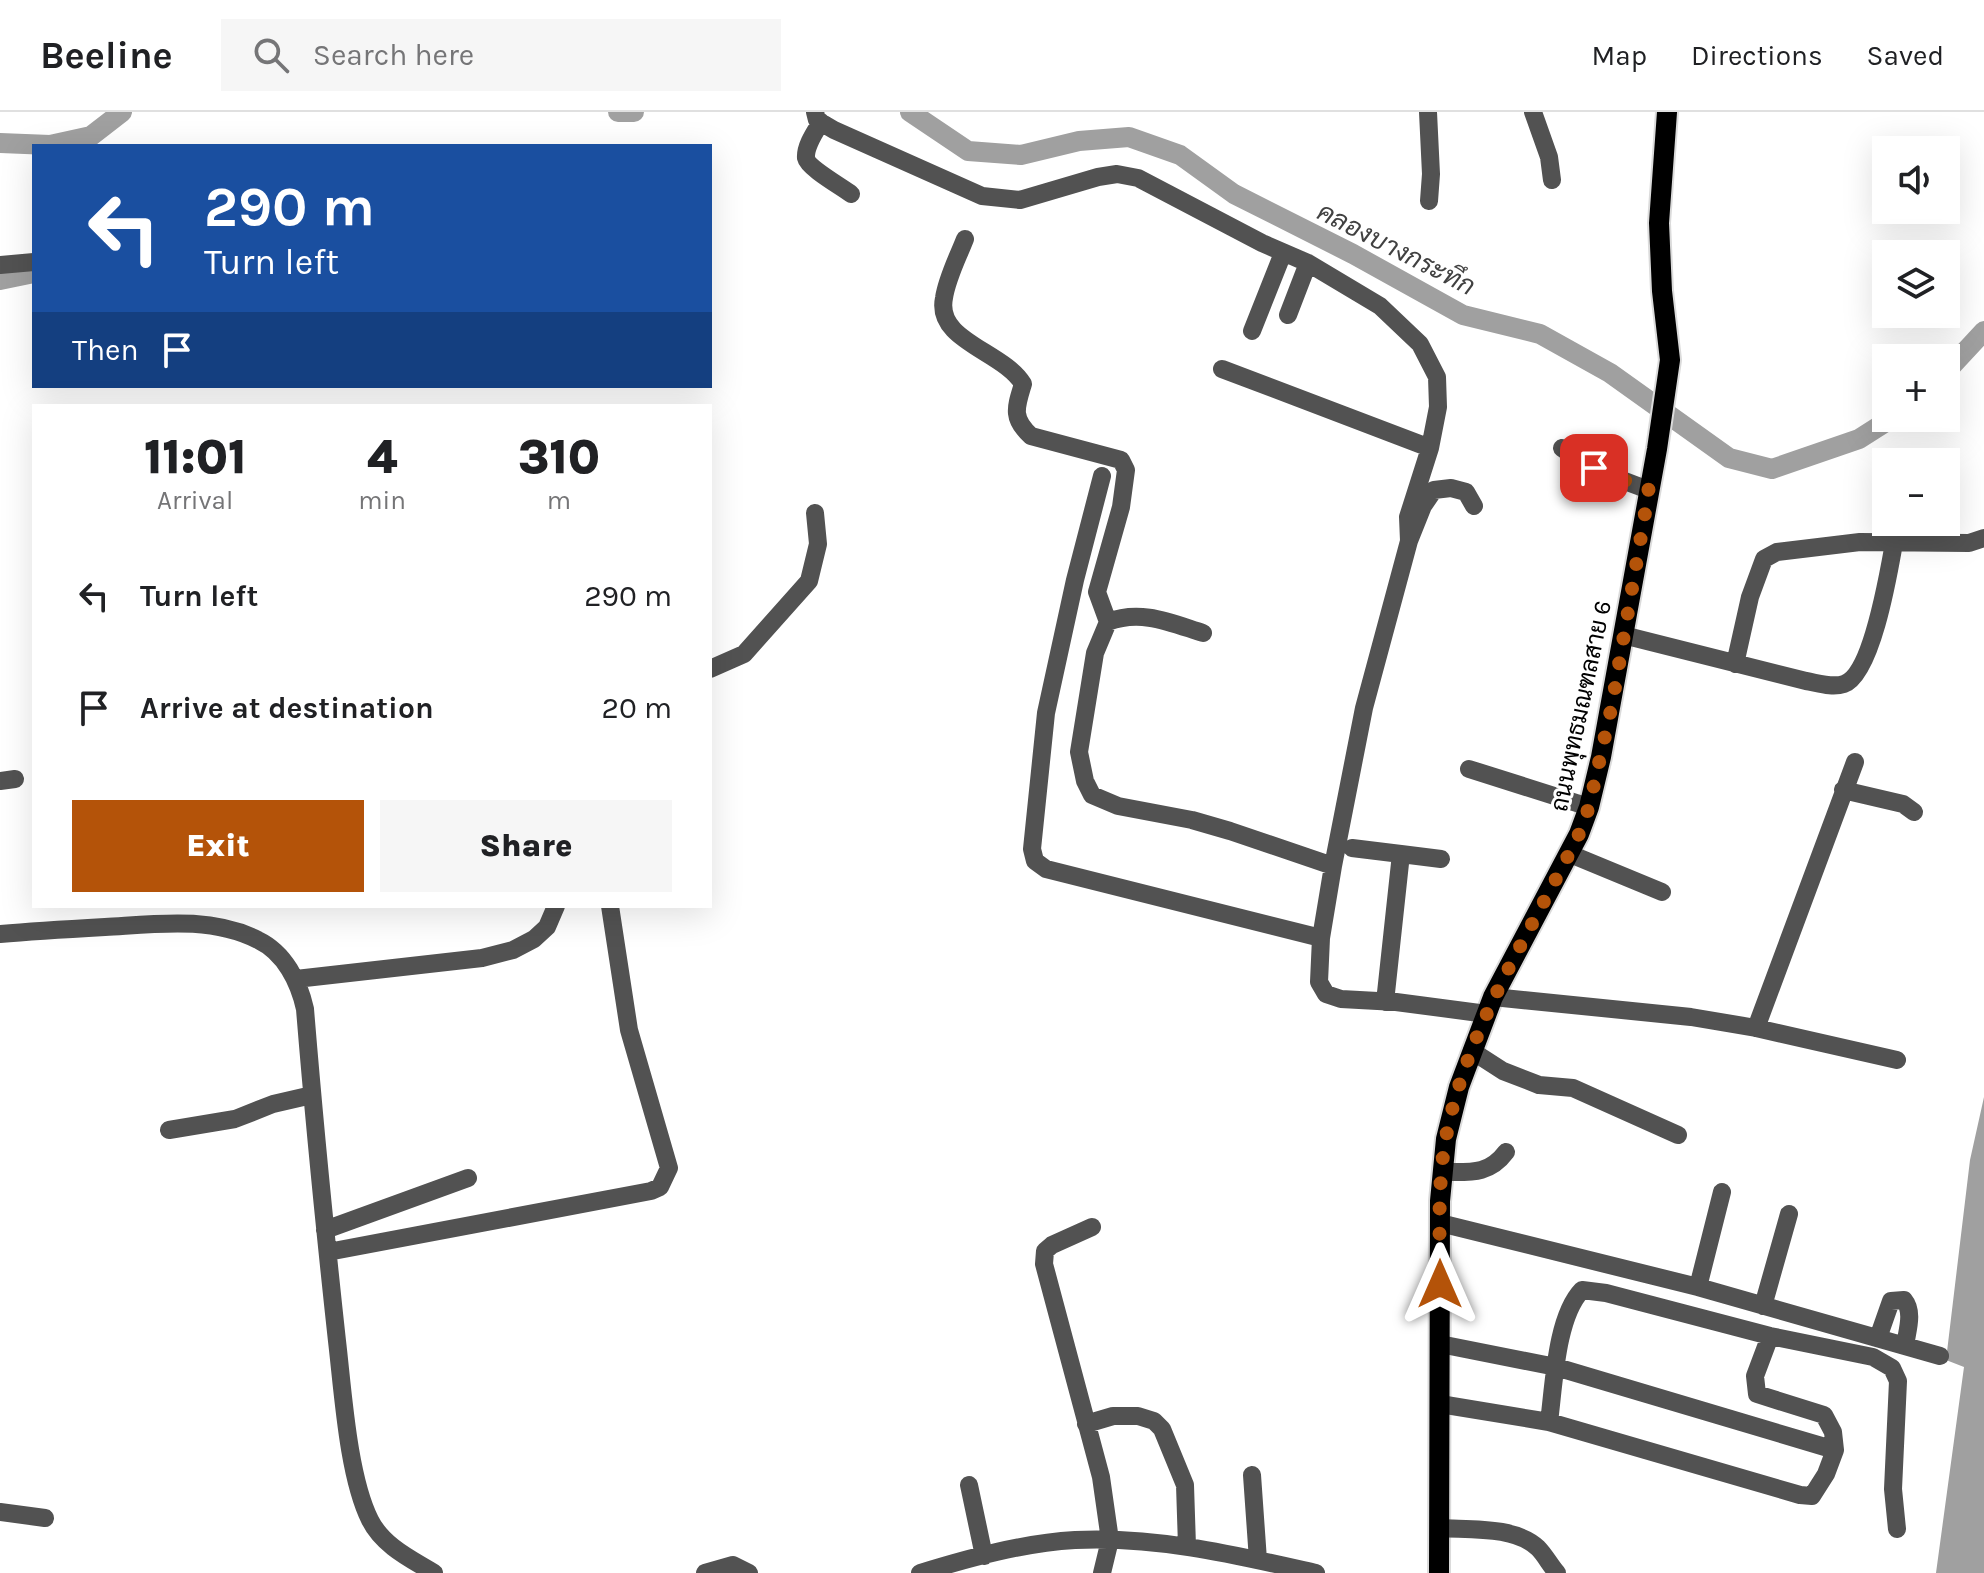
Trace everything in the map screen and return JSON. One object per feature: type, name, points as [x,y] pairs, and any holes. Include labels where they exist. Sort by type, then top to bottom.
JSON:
[{"type":"main road","name":"ถนนพุทธมณฑลสาย 6","points":[[1439,1573],[1440,1223],[1446,1139],[1472,1051],[1490,1005],[1570,854],[1589,807],[1612,705],[1670,360],[1662,291],[1659,223],[1667,112]]},
{"type":"street","points":[[1428,112],[1429,201]]},
{"type":"street","points":[[1533,112],[1543,134],[1552,180]]},
{"type":"street","points":[[851,194],[809,165],[806,157],[818,117],[982,196],[1020,200],[1117,174],[1138,178],[1308,263],[1380,306],[1420,344],[1437,377],[1438,407],[1430,448],[1408,517],[1409,541]]},
{"type":"street","points":[[965,239],[943,298],[944,318],[952,331],[1015,371],[1023,384],[1016,408],[1019,426],[1031,436],[1121,460],[1126,470],[1121,507],[1097,592],[1108,622],[1095,653],[1079,752],[1085,781],[1092,795],[1118,806],[1192,820],[1230,831],[1333,866]]},
{"type":"street","points":[[1252,331],[1283,253]]},
{"type":"street","points":[[0,265],[32,262]]},
{"type":"street","points":[[1288,315],[1308,263]]},
{"type":"street","points":[[1222,369],[1430,448]]},
{"type":"street","points":[[1562,448],[1579,461],[1608,475],[1649,490]]},
{"type":"street","points":[[1102,476],[1046,713],[1032,849],[1035,861],[1046,869],[1321,938]]},
{"type":"street","points":[[1474,506],[1466,492],[1451,488],[1434,490],[1423,506],[1409,541],[1364,708],[1333,866],[1321,938],[1319,982],[1326,994],[1341,999],[1385,1002],[1691,1017],[1756,1028],[1897,1060]]},
{"type":"street","points":[[712,668],[744,654],[809,581],[818,544],[815,513]]},
{"type":"street","points":[[1735,664],[1750,597],[1764,559],[1777,552],[1835,545],[1969,543],[1984,538]]},
{"type":"street","points":[[1623,635],[1832,686],[1847,683],[1856,674],[1878,621],[1894,543]]},
{"type":"street","points":[[1108,622],[1129,616],[1151,617],[1203,633]]},
{"type":"street","points":[[1756,1028],[1855,762]]},
{"type":"street","points":[[1469,769],[1589,807]]},
{"type":"street","points":[[1843,790],[1903,804],[1914,812]]},
{"type":"street","points":[[1352,848],[1441,859]]},
{"type":"street","points":[[1385,1002],[1401,854]]},
{"type":"street","points":[[1570,854],[1662,892]]},
{"type":"street","points":[[296,979],[482,958],[513,950],[534,939],[547,927],[555,908]]},
{"type":"street","points":[[328,1252],[660,1187],[669,1168],[629,1030],[610,908]]},
{"type":"street","points":[[0,934],[195,923],[231,930],[260,941],[296,979],[305,1009],[343,1391],[360,1494],[380,1536],[434,1573]]},
{"type":"street","points":[[1472,1051],[1503,1071],[1539,1085],[1573,1088],[1678,1135]]},
{"type":"street","points":[[169,1130],[235,1119],[273,1104],[312,1095]]},
{"type":"street","points":[[1443,1172],[1474,1172],[1489,1168],[1497,1164],[1506,1152]]},
{"type":"street","points":[[325,1230],[468,1178]]},
{"type":"street","points":[[1698,1287],[1722,1192]]},
{"type":"street","points":[[1763,1306],[1789,1214]]},
{"type":"street","points":[[1440,1223],[1698,1287],[1940,1356]]},
{"type":"street","points":[[1092,1227],[1052,1245],[1045,1251],[1044,1264],[1101,1477],[1110,1540],[1102,1573]]},
{"type":"street","points":[[1549,1422],[1566,1317],[1573,1300],[1582,1290],[1606,1293],[1770,1336],[1873,1357],[1892,1368],[1898,1381],[1893,1489],[1897,1529]]},
{"type":"street","points":[[1878,1338],[1891,1301],[1904,1300],[1908,1303],[1909,1313],[1905,1346]]},
{"type":"street","points":[[1440,1404],[1549,1422],[1812,1496],[1835,1450],[1833,1432],[1824,1415],[1757,1394],[1755,1376],[1770,1336]]},
{"type":"street","points":[[1440,1344],[1556,1367],[1835,1450]]},
{"type":"street","points":[[1086,1424],[1113,1416],[1138,1416],[1154,1421],[1162,1429],[1185,1485],[1187,1546]]},
{"type":"street","points":[[1252,1475],[1258,1560]]},
{"type":"street","points":[[969,1485],[984,1556]]},
{"type":"street","points":[[0,1512],[45,1518]]},
{"type":"street","points":[[1440,1528],[1499,1532],[1520,1537],[1536,1546],[1557,1573]]},
{"type":"street","points":[[920,1573],[958,1567],[984,1556],[1036,1544],[1110,1540],[1187,1546],[1316,1573]]},
{"type":"street","points":[[705,1573],[733,1565],[749,1573]]},
{"type":"shaded area","points":[[1984,1097],[1984,1573],[1936,1573],[1964,1367],[1946,1360],[1970,1160]]},
{"type":"waterway","name":"คลองบางกระทึก","points":[[55,144],[91,136],[122,112]]},
{"type":"waterway","name":"คลองบางกระทึก","points":[[618,112],[634,112]]},
{"type":"waterway","name":"คลองบางกระทึก","points":[[910,112],[968,151],[1021,155],[1079,141],[1129,137],[1180,155],[1234,194],[1353,254],[1463,315],[1540,334],[1610,373],[1729,458],[1772,469],[1859,439],[1872,431]]},
{"type":"waterway","name":"คลองบางกระทึก","points":[[0,143],[32,144]]},
{"type":"waterway","points":[[0,280],[32,273]]},
{"type":"waterway","name":"คลองบางกระทึก","points":[[1960,357],[1984,331]]},
{"type":"route","points":[[1440,1284],[1440,1201],[1446,1139],[1459,1087],[1493,997],[1579,834],[1589,807],[1612,705],[1649,490],[1594,468]]}]
